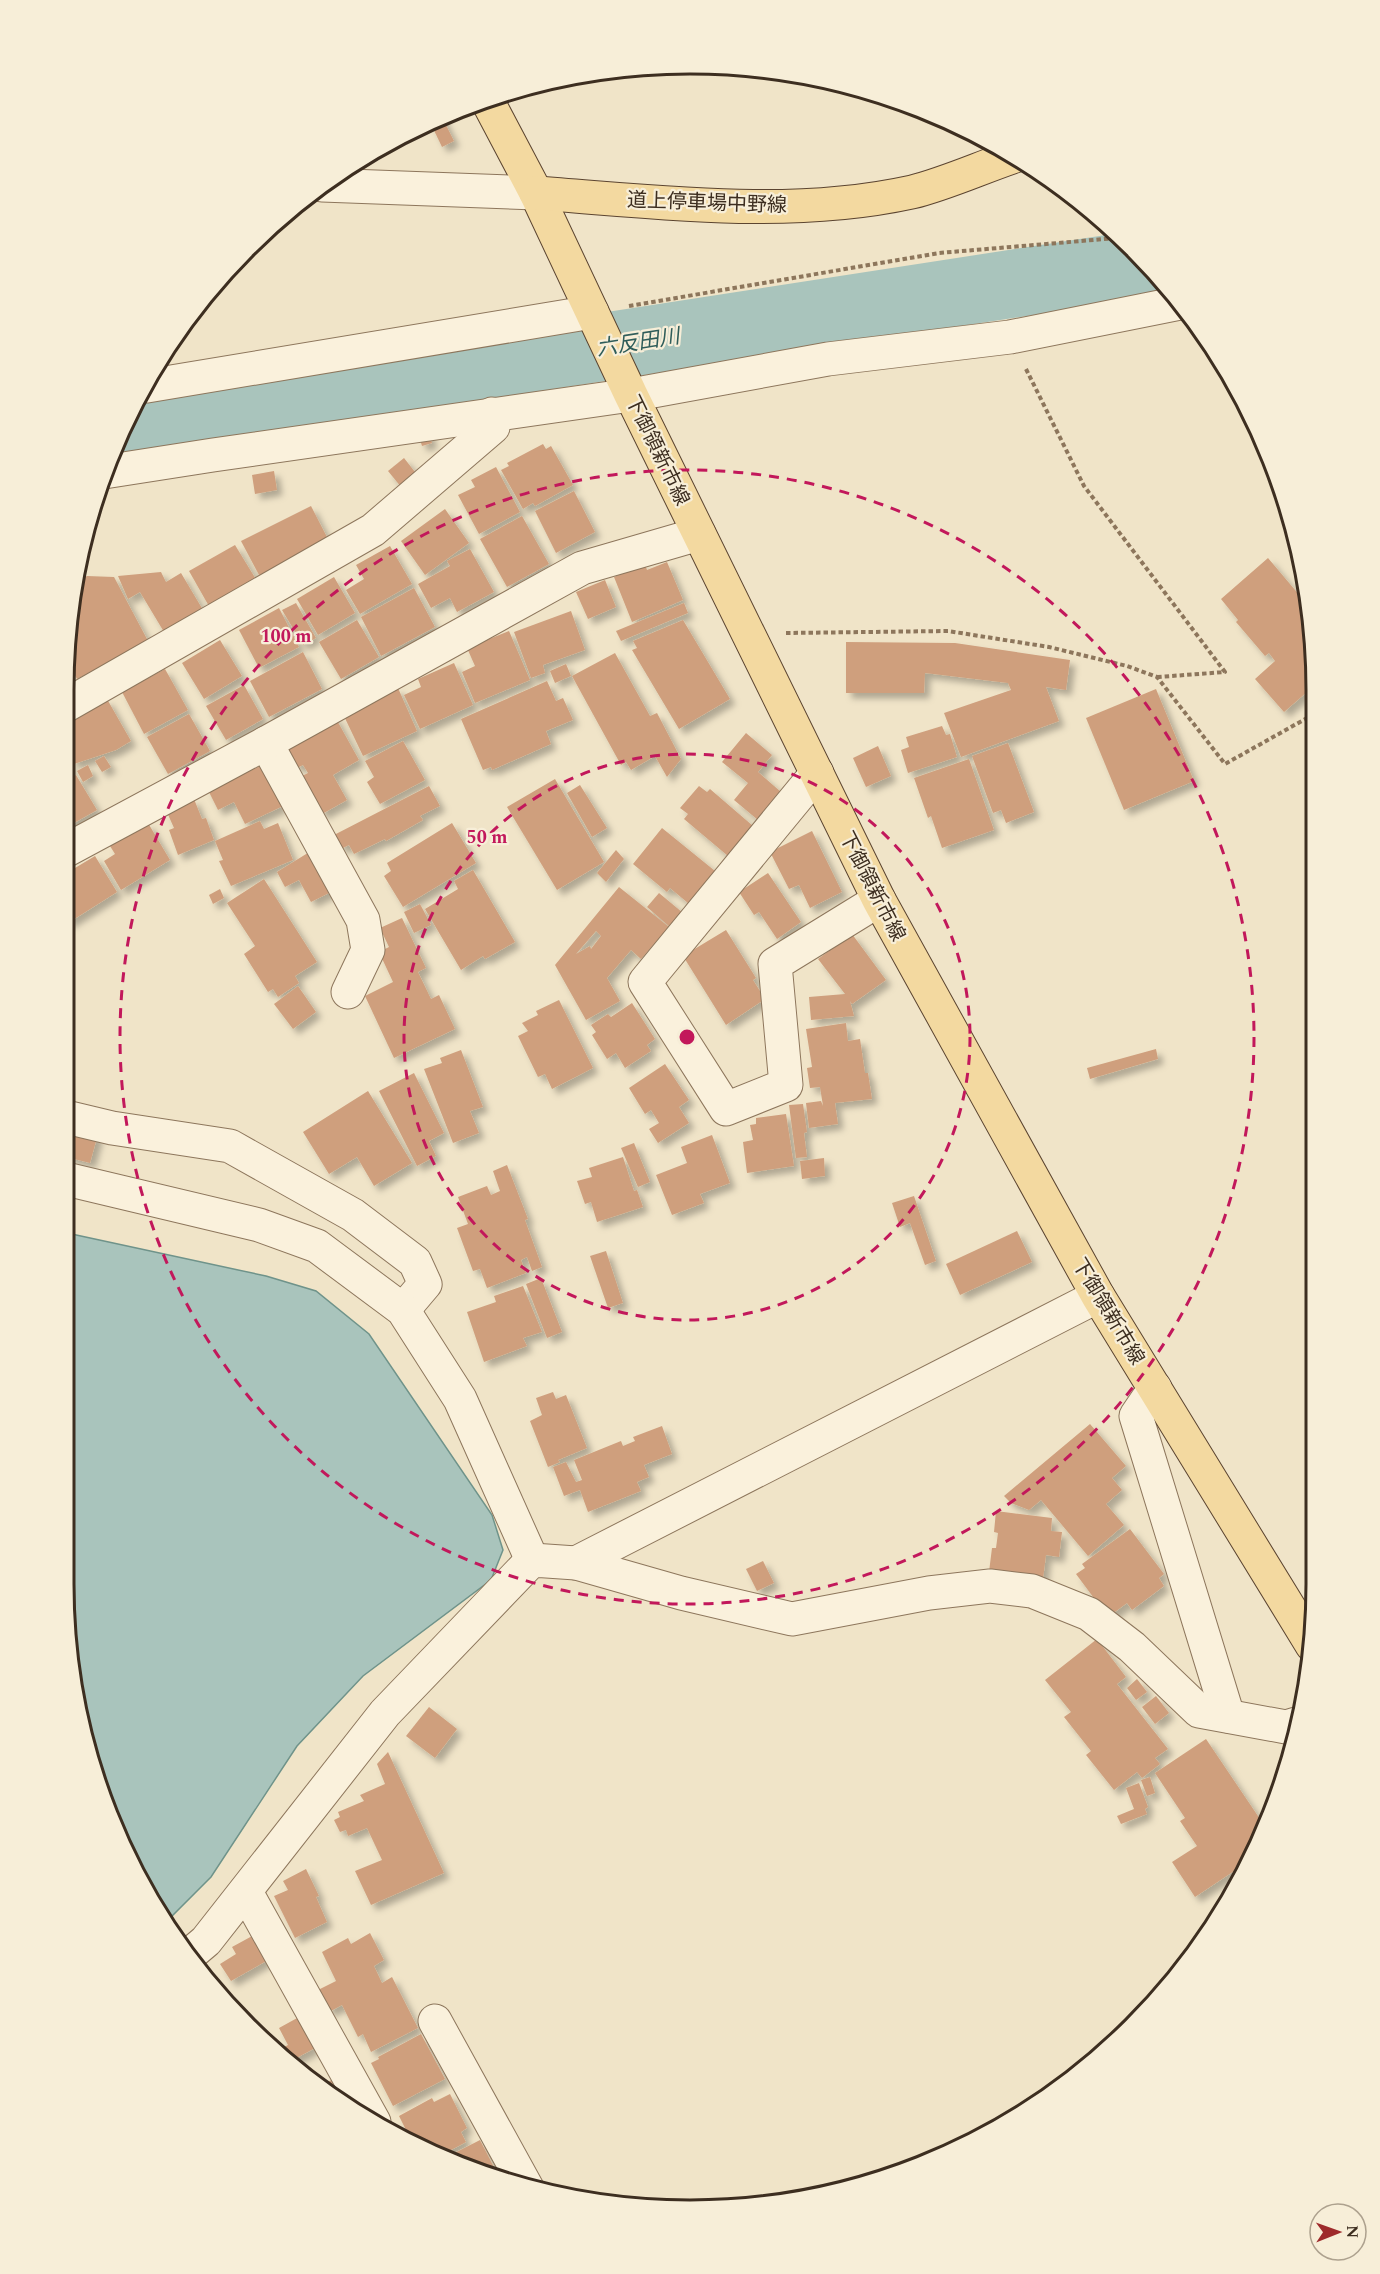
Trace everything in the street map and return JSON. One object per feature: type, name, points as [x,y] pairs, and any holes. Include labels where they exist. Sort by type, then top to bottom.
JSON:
[{"type":"main road","name":"下御領新市線","points":[[490,107],[536,193],[627,387],[879,900],[1098,1296],[1304,1632]]},
{"type":"main road","name":"道上停車場中野線","points":[[536,193],[729,207],[829,204],[913,191],[1004,160]]},
{"type":"street","points":[[336,186],[536,193]]},
{"type":"street","points":[[114,471],[492,414],[627,387],[1010,336],[1171,305]]},
{"type":"street","points":[[154,385],[595,316]]},
{"type":"street","points":[[74,701],[373,530],[493,427],[492,414]]},
{"type":"street","points":[[74,846],[582,568],[699,534]]},
{"type":"street","points":[[266,743],[363,920],[368,950],[348,992]]},
{"type":"street","points":[[817,773],[645,982],[726,1108],[786,1085],[775,964],[879,900]]},
{"type":"street","points":[[74,1119],[112,1128],[230,1146],[353,1215],[415,1262],[425,1284],[404,1310]]},
{"type":"street","points":[[74,1181],[259,1225],[317,1246],[404,1310],[460,1399],[532,1560]]},
{"type":"street","points":[[576,1563],[1098,1296]]},
{"type":"street","points":[[1155,1388],[1136,1416],[1228,1716]]},
{"type":"street","points":[[532,1560],[576,1563],[681,1593],[792,1619],[929,1593],[990,1586],[1032,1591],[1089,1614],[1132,1647],[1199,1711],[1290,1726]]},
{"type":"street","points":[[195,1951],[206,1941],[246,1892],[385,1713],[532,1560]]},
{"type":"street","points":[[246,1892],[367,2109]]},
{"type":"street","points":[[435,2021],[521,2176]]},
{"type":"path","points":[[595,316],[939,254],[1110,239]]},
{"type":"path","points":[[752,643],[787,633],[948,631],[1049,646],[1127,666],[1157,677],[1225,672],[1084,486],[1010,336]]},
{"type":"path","points":[[1157,677],[1225,764],[1306,719]]},
{"type":"water","points":[[74,1235],[266,1276],[316,1291],[369,1334],[492,1515],[503,1550],[491,1580],[363,1676],[297,1746],[211,1877],[171,1917],[137,1857],[120,1820],[106,1782],[85,1704],[75,1624],[74,1584]]},
{"type":"building","points":[[445,124],[454,141],[442,147],[434,129]]},
{"type":"building","points":[[428,430],[432,443],[422,446],[418,433]]},
{"type":"building","points":[[543,444],[546,449],[551,446],[573,485],[535,506],[533,503],[523,509],[501,470],[509,466],[507,463]]},
{"type":"building","points":[[404,458],[422,481],[406,493],[388,471]]},
{"type":"building","points":[[496,467],[520,512],[479,534],[458,495],[475,487],[471,480]]},
{"type":"building","points":[[274,471],[277,490],[255,494],[252,475]]},
{"type":"building","points":[[574,491],[595,532],[556,553],[535,511]]},
{"type":"building","points":[[311,506],[331,545],[259,575],[241,541]]},
{"type":"building","points":[[445,509],[469,543],[425,575],[401,541]]},
{"type":"building","points":[[522,516],[549,564],[507,587],[480,539]]},
{"type":"building","points":[[235,545],[257,581],[210,608],[189,571]]},
{"type":"building","points":[[390,546],[412,584],[360,614],[346,590],[364,579],[356,565]]},
{"type":"building","points":[[470,549],[494,592],[457,612],[450,598],[431,608],[418,584],[450,566],[447,561]]},
{"type":"building","points":[[1268,558],[1299,594],[1305,650],[1306,693],[1284,712],[1255,679],[1275,661],[1269,653],[1265,656],[1236,622],[1238,620],[1221,599]]},
{"type":"building","points":[[667,562],[683,600],[632,622],[614,577],[645,564],[647,570]]},
{"type":"building","points":[[161,572],[166,582],[181,573],[203,610],[164,632],[140,592],[128,599],[118,576]]},
{"type":"building","points":[[114,577],[148,641],[77,679],[74,674],[75,650],[84,578]]},
{"type":"building","points":[[334,577],[355,613],[318,635],[297,599]]},
{"type":"building","points":[[605,580],[616,607],[588,619],[576,592]]},
{"type":"building","points":[[414,588],[435,627],[381,656],[361,617]]},
{"type":"building","points":[[296,603],[316,638],[303,645],[282,610]]},
{"type":"building","points":[[684,603],[688,613],[621,641],[616,631]]},
{"type":"building","points":[[279,608],[299,647],[259,668],[239,630]]},
{"type":"building","points":[[571,611],[585,650],[543,665],[545,673],[531,678],[514,632]]},
{"type":"building","points":[[357,620],[379,657],[341,679],[319,642]]},
{"type":"building","points":[[683,620],[730,699],[679,729],[632,650],[637,648],[633,641]]},
{"type":"building","points":[[509,631],[530,680],[475,703],[462,672],[475,666],[467,648]]},
{"type":"building","points":[[220,640],[242,676],[204,699],[182,663]]},
{"type":"building","points":[[846,642],[955,643],[1070,660],[1066,690],[1046,687],[1059,721],[961,757],[944,713],[1011,690],[1008,683],[925,673],[924,693],[846,693]]},
{"type":"building","points":[[303,652],[322,689],[269,717],[250,681]]},
{"type":"building","points":[[615,653],[650,716],[657,713],[681,759],[667,777],[655,756],[631,770],[626,762],[621,765],[572,676]]},
{"type":"building","points":[[454,663],[473,705],[420,729],[404,695],[421,687],[418,679]]},
{"type":"building","points":[[566,664],[571,676],[555,683],[550,671]]},
{"type":"building","points":[[165,669],[188,710],[144,734],[122,692]]},
{"type":"building","points":[[547,681],[556,701],[563,698],[573,720],[546,731],[551,744],[492,770],[491,767],[483,770],[461,719]]},
{"type":"building","points":[[244,685],[263,719],[226,740],[206,706]]},
{"type":"building","points":[[398,688],[417,731],[363,756],[343,714]]},
{"type":"building","points":[[1156,689],[1194,781],[1124,810],[1086,718]]},
{"type":"building","points":[[107,699],[131,741],[116,750],[74,764],[74,717]]},
{"type":"building","points":[[189,714],[210,751],[168,774],[147,737]]},
{"type":"building","points":[[334,715],[359,760],[333,775],[347,800],[322,814],[300,777],[308,773],[303,765],[297,768],[286,750]]},
{"type":"building","points":[[942,726],[946,735],[950,734],[957,757],[908,773],[901,750],[909,747],[906,737]]},
{"type":"building","points":[[746,733],[772,755],[758,772],[781,792],[758,820],[734,800],[748,783],[722,762]]},
{"type":"building","points":[[403,741],[425,780],[380,804],[367,782],[374,777],[365,761]]},
{"type":"building","points":[[1008,743],[1034,812],[1006,823],[1001,810],[993,813],[972,756]]},
{"type":"building","points":[[878,746],[891,776],[866,787],[853,758]]},
{"type":"building","points":[[104,756],[111,767],[102,772],[95,761]]},
{"type":"building","points":[[969,759],[994,830],[942,848],[931,816],[928,818],[914,778]]},
{"type":"building","points":[[88,765],[93,776],[83,782],[77,771]]},
{"type":"building","points":[[262,765],[283,806],[245,824],[234,802],[218,810],[207,788],[231,776],[233,779]]},
{"type":"building","points":[[76,775],[97,810],[74,823],[74,776]]},
{"type":"building","points":[[555,779],[604,862],[557,890],[507,807]]},
{"type":"building","points":[[580,785],[607,828],[592,837],[567,793]]},
{"type":"building","points":[[429,786],[440,806],[420,816],[423,820],[386,841],[385,839],[354,854],[349,845],[341,849],[334,835]]},
{"type":"building","points":[[699,786],[707,792],[710,789],[753,826],[728,856],[684,819],[688,814],[680,808]]},
{"type":"building","points":[[194,799],[202,819],[206,818],[214,840],[178,855],[169,830],[174,828],[166,810]]},
{"type":"building","points":[[260,821],[264,829],[278,823],[293,860],[231,886],[219,861],[223,860],[215,841]]},
{"type":"building","points":[[148,823],[170,860],[121,890],[104,861],[115,854],[110,846]]},
{"type":"building","points":[[452,823],[476,863],[403,907],[384,876],[391,871],[387,863]]},
{"type":"building","points":[[662,828],[715,871],[688,903],[670,888],[667,892],[633,864]]},
{"type":"building","points":[[812,831],[842,892],[810,908],[799,885],[789,889],[770,852]]},
{"type":"building","points":[[616,850],[624,859],[606,882],[597,873]]},
{"type":"building","points":[[311,851],[333,891],[311,902],[299,880],[285,887],[277,872]]},
{"type":"building","points":[[95,856],[117,892],[74,919],[74,869]]},
{"type":"building","points":[[473,870],[515,942],[485,959],[483,956],[461,970],[425,909],[458,889],[454,881]]},
{"type":"building","points":[[768,873],[801,922],[777,939],[759,912],[754,915],[739,892]]},
{"type":"building","points":[[264,879],[317,962],[295,976],[299,983],[278,997],[273,989],[268,992],[244,954],[255,946],[227,903]]},
{"type":"building","points":[[619,887],[669,927],[641,959],[631,950],[607,978],[620,1001],[586,1020],[555,965]],"holes":[[[596,931],[601,936],[591,949],[590,946],[576,954]]]},
{"type":"building","points":[[220,889],[224,898],[213,904],[209,895]]},
{"type":"building","points":[[659,893],[683,913],[670,927],[647,907]]},
{"type":"building","points":[[420,904],[431,925],[414,933],[404,912]]},
{"type":"building","points":[[402,918],[426,968],[418,972],[431,999],[439,995],[455,1029],[394,1058],[365,996],[393,982],[379,952],[389,947],[380,928]]},
{"type":"building","points":[[726,930],[756,978],[753,980],[765,999],[726,1025],[683,956]]},
{"type":"building","points":[[852,934],[886,980],[852,1004],[850,1001],[854,1016],[811,1020],[809,997],[845,994],[818,959]]},
{"type":"building","points":[[298,986],[316,1012],[293,1029],[274,1004]]},
{"type":"building","points":[[559,1000],[593,1068],[552,1089],[545,1074],[538,1077],[518,1036],[528,1031],[522,1023],[538,1015],[536,1011]]},
{"type":"building","points":[[632,1003],[655,1039],[647,1045],[651,1051],[625,1068],[616,1053],[607,1059],[592,1035],[596,1032],[591,1025],[608,1014],[611,1017]]},
{"type":"building","points":[[846,1023],[848,1041],[860,1039],[872,1099],[835,1103],[838,1124],[809,1128],[806,1103],[821,1101],[823,1106],[820,1087],[810,1088],[807,1068],[812,1067],[806,1029]]},
{"type":"building","points":[[1156,1049],[1158,1059],[1090,1079],[1087,1068]]},
{"type":"building","points":[[461,1050],[483,1107],[470,1111],[479,1133],[453,1143],[424,1069],[442,1063],[440,1058]]},
{"type":"building","points":[[665,1064],[689,1100],[679,1107],[689,1123],[658,1143],[649,1129],[659,1123],[651,1110],[645,1114],[629,1088]]},
{"type":"building","points":[[414,1073],[444,1133],[429,1141],[436,1156],[417,1166],[379,1091]]},
{"type":"building","points":[[368,1091],[412,1163],[374,1186],[357,1157],[329,1174],[303,1132]]},
{"type":"building","points":[[803,1104],[807,1132],[804,1133],[807,1157],[796,1158],[789,1105]]},
{"type":"building","points":[[786,1114],[794,1166],[747,1173],[743,1142],[753,1140],[750,1125],[756,1124],[756,1118]]},
{"type":"building","points":[[74,1127],[98,1134],[90,1163],[74,1159]]},
{"type":"building","points":[[712,1135],[730,1183],[700,1194],[704,1203],[672,1215],[656,1175],[687,1163],[681,1147]]},
{"type":"building","points":[[634,1143],[650,1182],[638,1187],[621,1148]]},
{"type":"building","points":[[623,1157],[634,1191],[637,1190],[643,1207],[597,1222],[591,1202],[585,1204],[577,1181],[592,1177],[589,1168]]},
{"type":"building","points":[[824,1158],[825,1176],[802,1179],[800,1161]]},
{"type":"building","points":[[507,1165],[528,1219],[525,1220],[542,1267],[532,1271],[527,1257],[521,1260],[526,1273],[487,1288],[480,1269],[473,1271],[457,1228],[468,1224],[458,1197],[487,1186],[491,1195],[500,1191],[493,1171]]},
{"type":"building","points":[[914,1196],[936,1261],[925,1265],[910,1223],[900,1227],[892,1203]]},
{"type":"building","points":[[1017,1231],[1032,1262],[960,1295],[946,1264]]},
{"type":"building","points":[[606,1251],[623,1303],[608,1308],[590,1256]]},
{"type":"building","points":[[541,1278],[562,1332],[547,1338],[526,1284]]},
{"type":"building","points":[[523,1286],[542,1332],[523,1338],[527,1346],[484,1362],[467,1312],[496,1302],[494,1296]]},
{"type":"building","points":[[553,1392],[556,1399],[566,1395],[587,1448],[558,1460],[560,1462],[548,1467],[530,1421],[542,1415],[536,1398]]},
{"type":"building","points":[[1090,1424],[1126,1466],[1112,1478],[1122,1490],[1106,1504],[1124,1525],[1088,1556],[1041,1500],[1029,1510],[1011,1503],[1004,1496]]},
{"type":"building","points":[[662,1426],[672,1454],[644,1465],[649,1477],[637,1482],[641,1491],[588,1512],[580,1490],[564,1496],[553,1467],[566,1462],[576,1482],[582,1480],[574,1460],[621,1441],[623,1446],[635,1441],[633,1437]]},
{"type":"building","points":[[996,1511],[1052,1518],[1051,1531],[1062,1532],[1059,1557],[1046,1555],[1043,1579],[989,1572],[992,1548],[996,1548],[998,1533],[994,1532]]},
{"type":"building","points":[[1130,1529],[1164,1574],[1159,1578],[1164,1586],[1132,1610],[1127,1603],[1108,1617],[1076,1574],[1085,1568],[1082,1564]]},
{"type":"building","points":[[763,1561],[774,1583],[757,1591],[746,1569]]},
{"type":"building","points":[[1097,1639],[1126,1677],[1117,1684],[1168,1749],[1155,1758],[1160,1764],[1142,1778],[1137,1772],[1114,1790],[1086,1755],[1091,1751],[1064,1717],[1071,1712],[1045,1680]]},
{"type":"building","points":[[1137,1679],[1147,1692],[1136,1700],[1127,1688]]},
{"type":"building","points":[[1156,1696],[1169,1713],[1155,1724],[1142,1707]]},
{"type":"building","points":[[429,1707],[457,1729],[435,1758],[406,1736]]},
{"type":"building","points":[[1206,1739],[1260,1819],[1236,1870],[1195,1897],[1172,1862],[1197,1846],[1180,1821],[1185,1818],[1155,1773]]},
{"type":"building","points":[[388,1752],[444,1873],[371,1905],[355,1871],[382,1860],[367,1828],[348,1836],[346,1830],[340,1832],[334,1820],[340,1817],[338,1812],[364,1801],[360,1795],[385,1784],[377,1764]]},
{"type":"building","points":[[1150,1777],[1155,1793],[1147,1796],[1141,1780]]},
{"type":"building","points":[[1139,1783],[1148,1807],[1145,1809],[1147,1814],[1121,1824],[1117,1816],[1134,1809],[1126,1788]]},
{"type":"building","points":[[306,1869],[319,1896],[316,1897],[327,1922],[295,1938],[274,1896],[288,1890],[283,1881]]},
{"type":"building","points":[[370,1933],[384,1960],[374,1966],[382,1983],[392,1977],[418,2028],[371,2052],[363,2034],[358,2037],[342,2005],[329,2012],[318,1990],[336,1981],[322,1952],[348,1938],[351,1944]]},
{"type":"building","points":[[254,1935],[268,1960],[231,1981],[220,1964],[236,1954],[232,1947]]},
{"type":"building","points":[[299,2017],[315,2048],[296,2058],[285,2049],[288,2045],[279,2028]]},
{"type":"building","points":[[421,2034],[445,2079],[393,2106],[371,2063]]},
{"type":"building","points":[[333,2079],[341,2092],[327,2082]]},
{"type":"building","points":[[450,2094],[467,2128],[461,2132],[466,2142],[448,2151],[407,2131],[399,2116],[432,2098],[434,2102]]},
{"type":"building","points":[[480,2140],[495,2169],[492,2168],[453,2154]]},
{"type":"waterway","name":"六反田川","points":[[136,419],[1136,265]]}]
